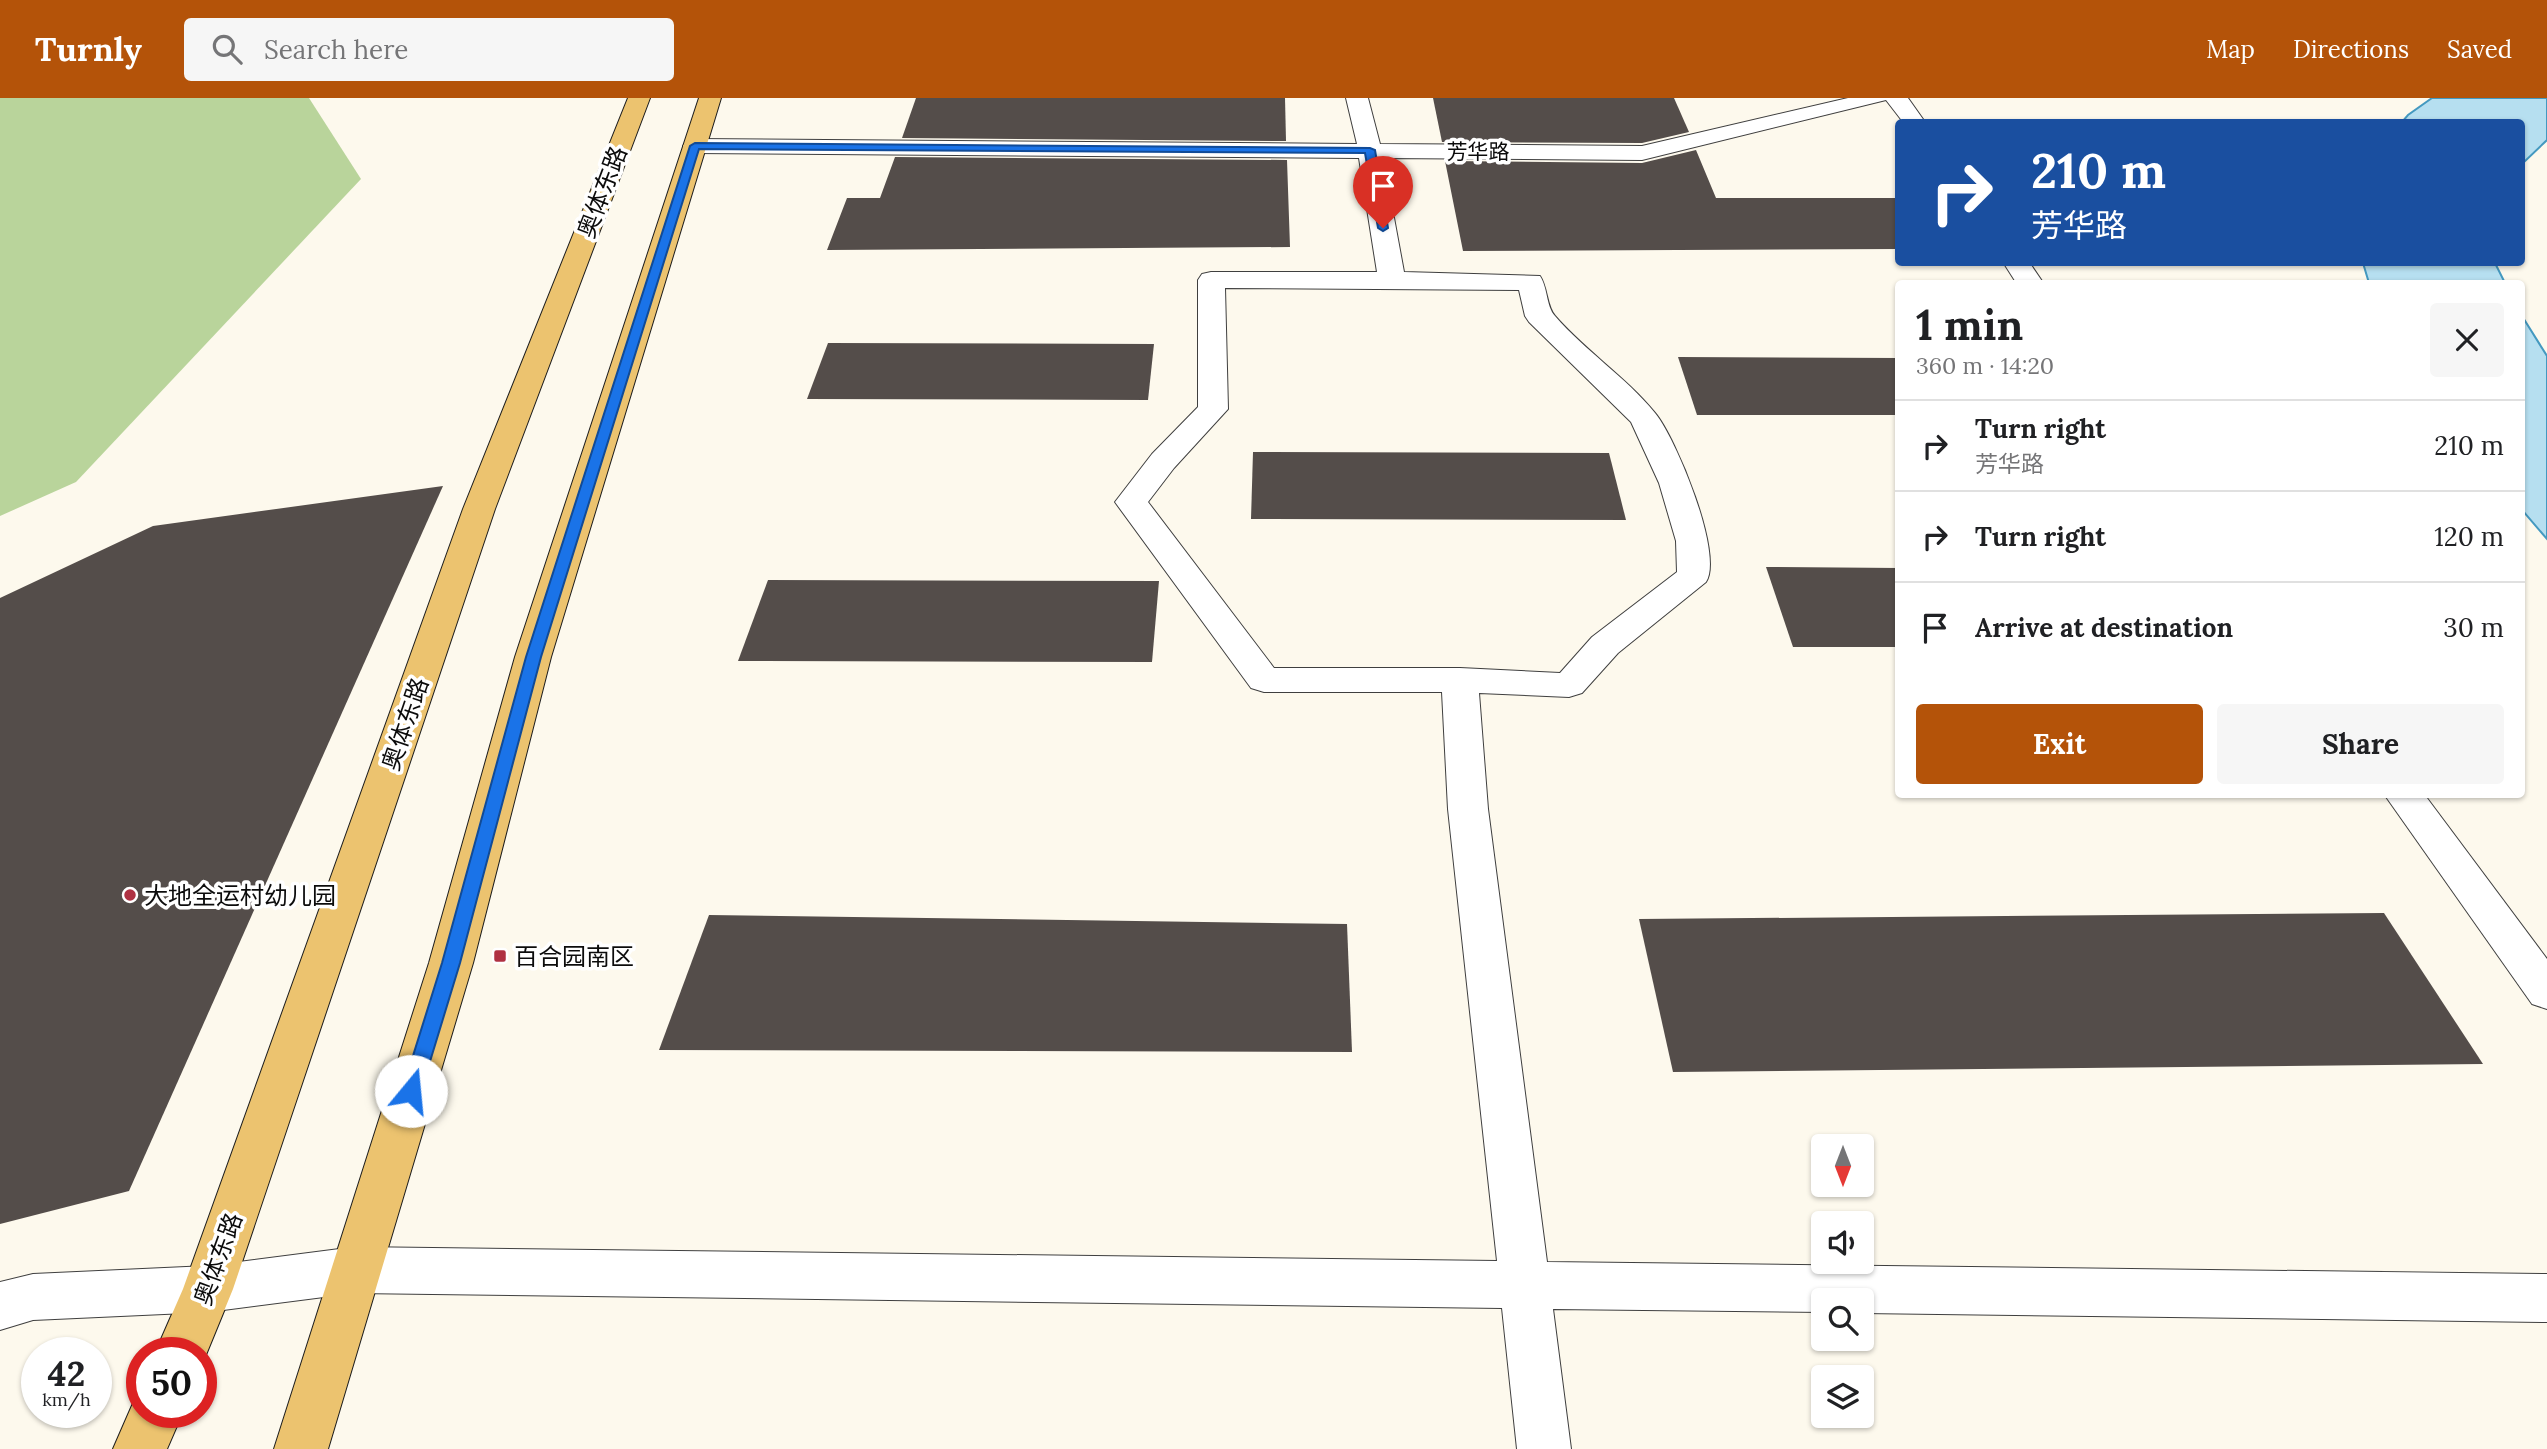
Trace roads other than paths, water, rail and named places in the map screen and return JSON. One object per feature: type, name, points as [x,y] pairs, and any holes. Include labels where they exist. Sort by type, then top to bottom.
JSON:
[{"type":"main road","name":"奥体东路","points":[[188,1337],[208,1289],[479,509],[639,98]]},
{"type":"main road","points":[[302,1449],[451,963],[533,657],[710,98]]},
{"type":"main road","points":[[140,1449],[149,1428]]},
{"type":"street","points":[[1357,98],[1370,150],[1391,280]]},
{"type":"street","name":"芳华路","points":[[695,146],[1642,153],[1877,98]]},
{"type":"street","points":[[1896,98],[1912,119]]},
{"type":"street","points":[[1211,280],[1531,282],[1539,316],[1644,418],[1675,483],[1692,541],[1694,575],[1605,645],[1569,685],[1460,680],[1264,680],[1131,502],[1163,461],[1213,409],[1211,280]]},
{"type":"street","points":[[1460,680],[1468,809],[1544,1449]]},
{"type":"street","points":[[2406,798],[2547,992]]},
{"type":"street","points":[[0,1306],[33,1297],[208,1289],[355,1270],[2547,1298]]},
{"type":"water","points":[[2432,98],[2547,98],[2547,140],[2525,161],[2525,119],[2405,119]]},
{"type":"water","points":[[2364,266],[2496,266],[2504,280],[2368,280]]},
{"type":"water","points":[[2525,321],[2547,356],[2547,539],[2525,513]]},
{"type":"place","name":"大地全运村幼儿园","points":[[130,895]]},
{"type":"place","name":"百合园南区","points":[[500,956]]}]
